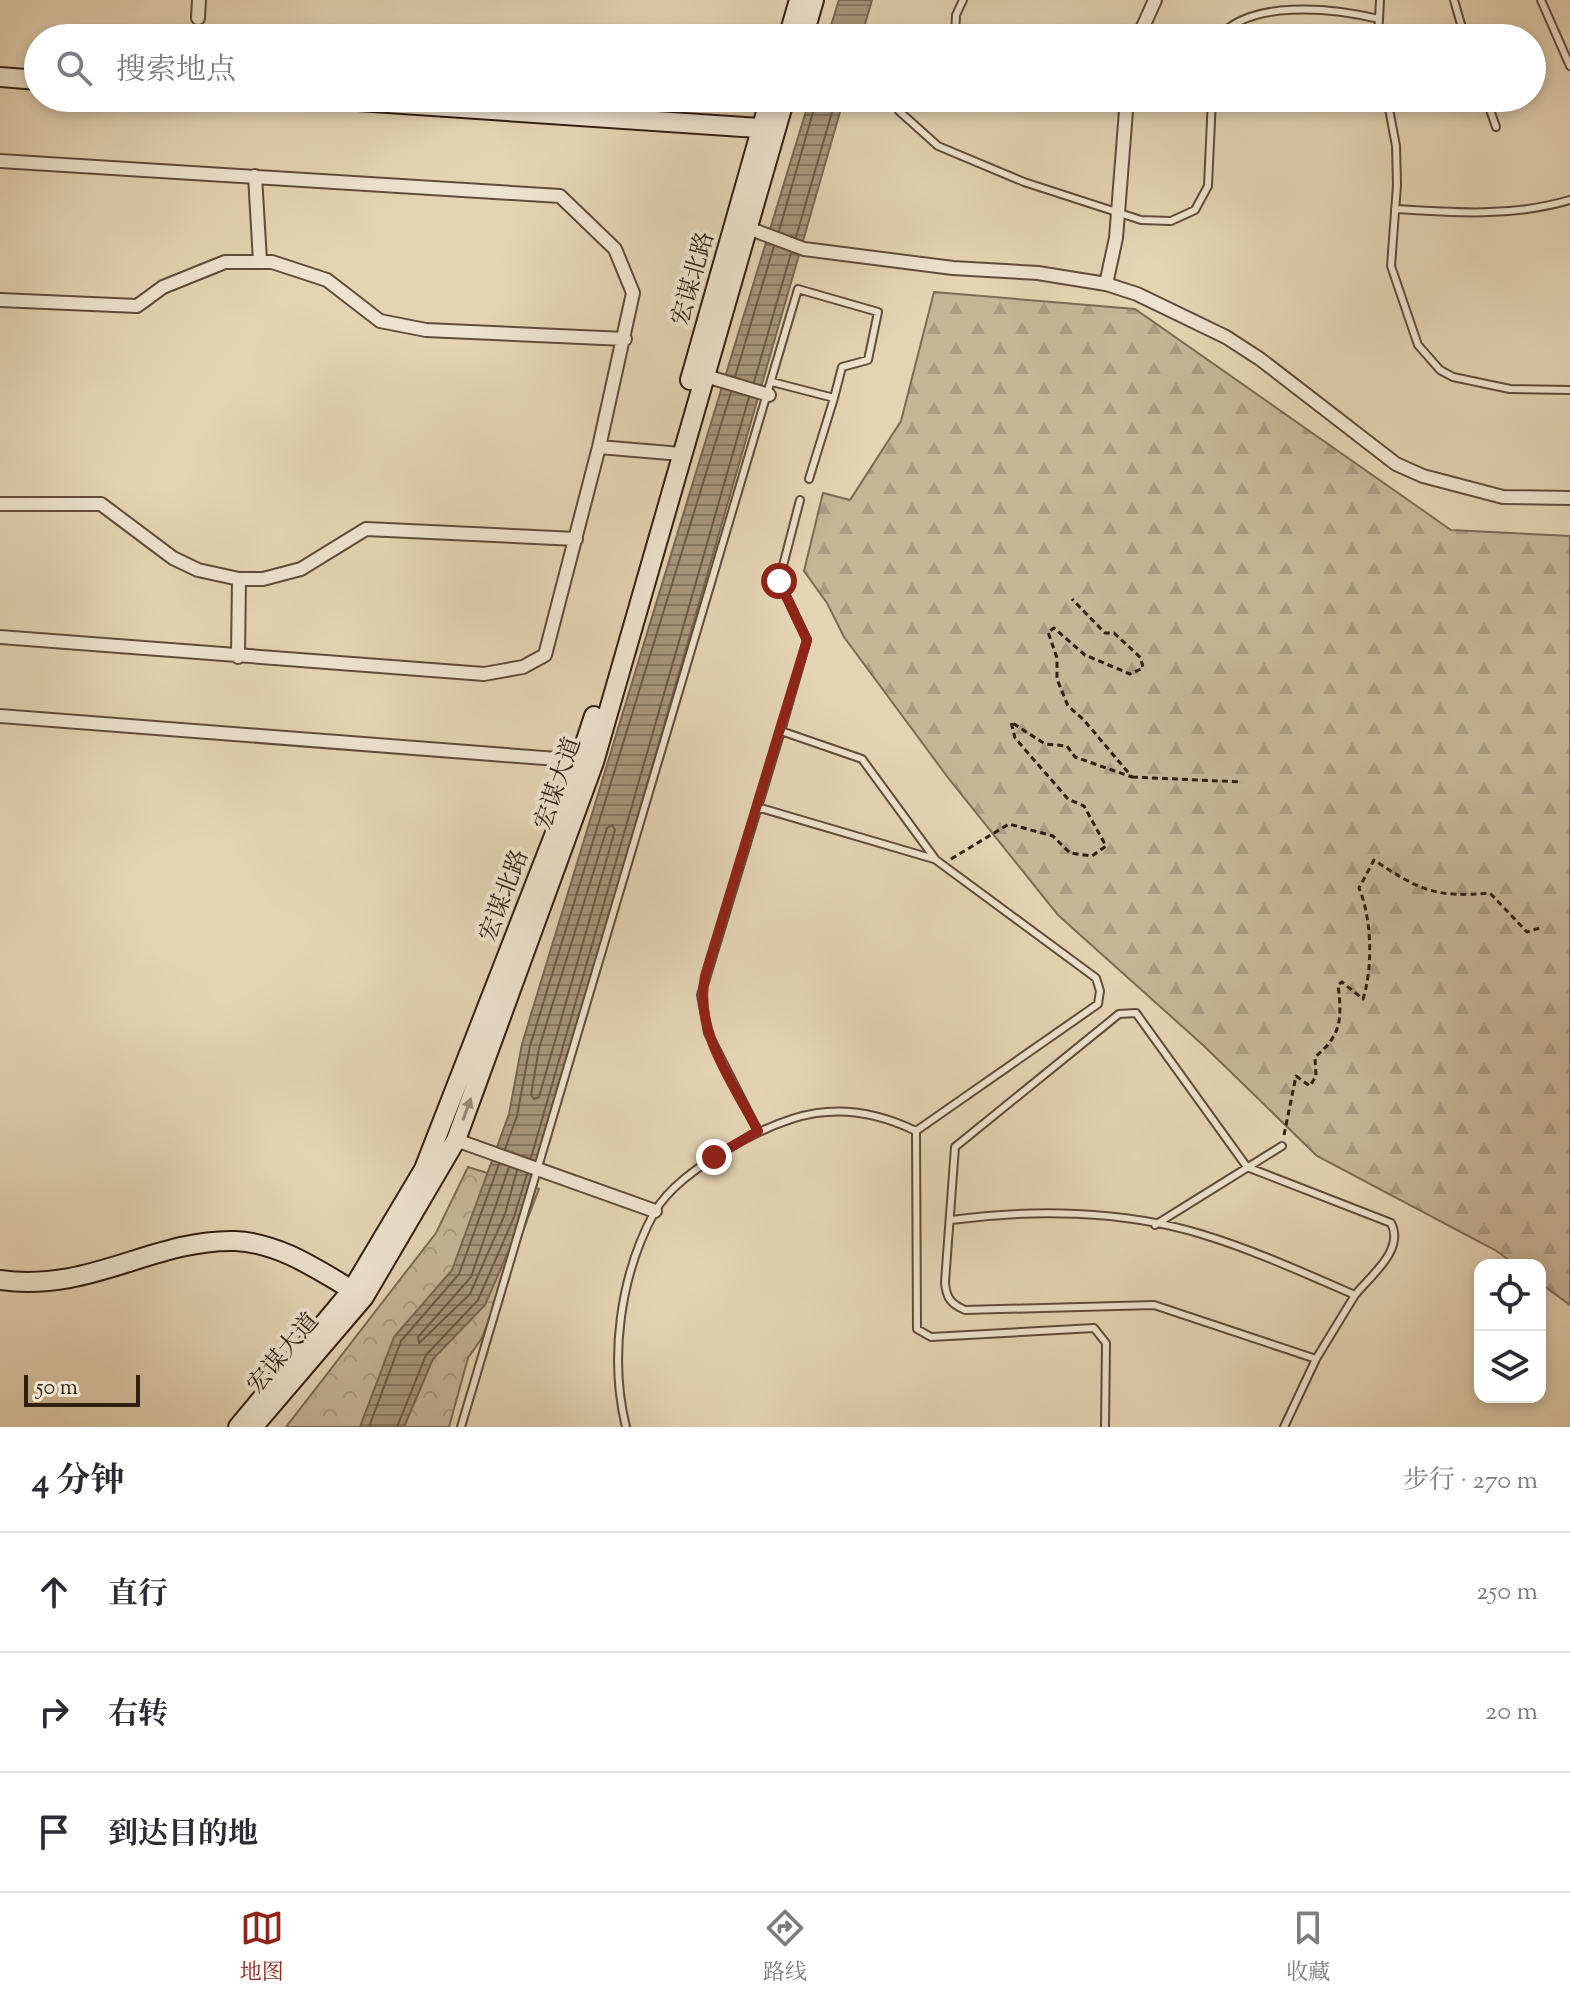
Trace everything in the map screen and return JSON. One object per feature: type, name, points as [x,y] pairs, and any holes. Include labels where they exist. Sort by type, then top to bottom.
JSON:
[{"type":"main road","points":[[792,24],[799,0]]},
{"type":"main road","points":[[807,24],[814,0]]},
{"type":"main road","points":[[0,77],[24,79]]},
{"type":"main road","points":[[519,112],[769,129]]},
{"type":"main road","name":"宏谋北路","points":[[698,374],[769,129],[770,112]]},
{"type":"main road","name":"宏谋大道","points":[[253,1427],[358,1294],[456,1140],[587,762],[698,374],[748,228],[769,129],[778,112]]},
{"type":"main road","name":"宏谋北路","points":[[238,1427],[358,1294],[424,1169],[587,762]]},
{"type":"main road","points":[[0,1280],[31,1284],[64,1282],[205,1243],[237,1241],[280,1251],[358,1294]]},
{"type":"street","points":[[198,18],[199,0]]},
{"type":"street","points":[[1144,24],[1155,0]]},
{"type":"street","points":[[1106,284],[1117,213],[1126,112]]},
{"type":"street","points":[[0,161],[560,196],[615,249],[633,293],[599,447],[545,655],[523,667],[484,674],[0,637]]},
{"type":"street","points":[[255,176],[260,261]]},
{"type":"street","points":[[748,228],[804,249],[1106,284],[1137,294],[1226,337],[1260,359],[1367,445],[1410,470],[1503,497],[1570,498]]},
{"type":"street","points":[[0,300],[137,306],[163,287],[225,262],[260,261],[327,280],[380,321],[426,330],[625,339]]},
{"type":"street","points":[[698,374],[770,388]]},
{"type":"street","points":[[599,447],[675,454]]},
{"type":"street","points":[[0,504],[101,504],[173,558],[198,570],[239,579],[263,579],[301,569],[366,529],[576,539]]},
{"type":"street","points":[[238,657],[239,579]]},
{"type":"street","points":[[0,716],[587,762]]},
{"type":"street","points":[[456,1140],[655,1211]]},
{"type":"lane","points":[[956,24],[963,0]]},
{"type":"lane","points":[[1379,24],[1380,0]]},
{"type":"lane","points":[[1454,0],[1461,24]]},
{"type":"lane","points":[[1541,0],[1570,66]]},
{"type":"lane","points":[[1229,24],[1239,12],[1265,3],[1286,1],[1379,19]]},
{"type":"lane","points":[[900,112],[938,146],[1024,182],[1141,220],[1171,221],[1195,210],[1204,197],[1210,176],[1212,112]]},
{"type":"lane","points":[[1390,112],[1396,146],[1391,266],[1418,345],[1440,370],[1471,382],[1510,389],[1570,390]]},
{"type":"lane","points":[[1491,112],[1496,127]]},
{"type":"lane","points":[[1395,209],[1495,213],[1543,208],[1570,200]]},
{"type":"lane","points":[[461,1427],[798,289],[878,312],[868,360],[842,367],[809,479]]},
{"type":"lane","points":[[770,388],[834,398]]},
{"type":"lane","points":[[758,1131],[708,1033],[701,1005],[705,976],[807,640],[779,581],[800,500]]},
{"type":"lane","points":[[781,731],[862,759],[939,862],[1096,978],[1100,997],[1098,1004],[916,1131]]},
{"type":"lane","points":[[757,807],[939,862]]},
{"type":"lane","points":[[1284,1427],[1316,1359],[1355,1295],[1393,1249],[1395,1236],[1391,1223],[1247,1167],[1139,1016],[1124,1012],[955,1147],[946,1293],[951,1303],[965,1310],[1154,1305],[1316,1359]]},
{"type":"lane","points":[[626,1427],[620,1393],[619,1344],[625,1295],[636,1254],[655,1211],[690,1173],[758,1131],[793,1117],[865,1113],[916,1131]]},
{"type":"lane","points":[[916,1131],[917,1329],[931,1337],[1094,1328],[1106,1343],[1105,1427]]},
{"type":"lane","points":[[1155,1225],[1282,1146]]},
{"type":"lane","points":[[951,1220],[1015,1212],[1155,1225],[1243,1248],[1355,1295]]},
{"type":"path","points":[[1072,599],[1105,633],[1114,633],[1141,658],[1143,668],[1130,674],[1085,655],[1054,628],[1048,632],[1057,658],[1057,679],[1068,706],[1083,719],[1132,777]]},
{"type":"path","points":[[939,862],[1009,824],[1053,836],[1070,853],[1092,856],[1106,846],[1084,806],[1068,799],[1015,738],[1011,722],[1045,744],[1067,746],[1075,757],[1132,777],[1242,782]]},
{"type":"path","points":[[1282,1146],[1296,1076],[1310,1086],[1316,1076],[1315,1057],[1331,1044],[1342,1015],[1338,985],[1342,982],[1363,999],[1370,978],[1364,901],[1359,888],[1374,860],[1424,889],[1450,896],[1490,893],[1507,907],[1527,932],[1543,927]]},
{"type":"green space","points":[[934,292],[1135,309],[1451,530],[1570,536],[1570,1305],[1546,1287],[1546,1259],[1508,1259],[1317,1156],[1204,1046],[1058,915],[949,779],[844,637],[827,603],[804,571],[823,493],[850,500],[901,421]]},
{"type":"green space","points":[[468,1167],[539,1189],[482,1338],[468,1358],[449,1427],[286,1427],[436,1233]]},
{"type":"water","points":[[839,0],[872,0],[865,24],[831,24]]},
{"type":"water","points":[[806,112],[840,112],[522,1220],[485,1305],[433,1359],[404,1427],[360,1427],[394,1337],[452,1270],[509,1114],[522,1044]]},
{"type":"route","points":[[714,1157],[758,1131],[708,1033],[702,1014],[701,995],[807,640],[779,581]]}]
